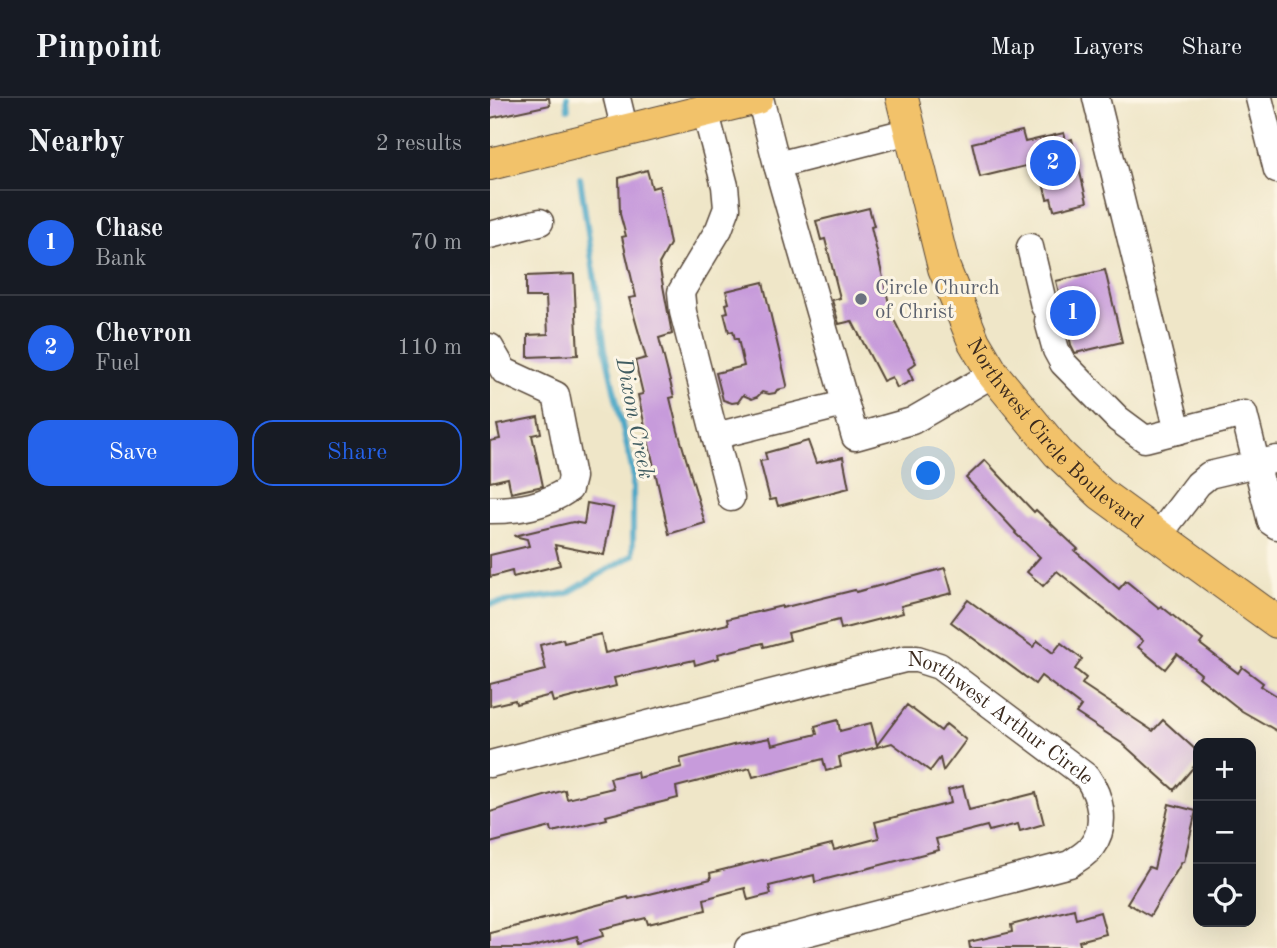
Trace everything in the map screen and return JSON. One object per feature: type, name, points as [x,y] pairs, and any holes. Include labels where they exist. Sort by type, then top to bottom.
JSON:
[{"type":"main road","points":[[490,164],[758,98]]},
{"type":"main road","name":"Northwest Circle Boulevard","points":[[902,98],[944,268],[974,342],[993,374],[1058,453],[1101,494],[1277,622]]},
{"type":"street","points":[[617,98],[625,131]]},
{"type":"street","points":[[758,98],[855,437],[912,421],[993,374]]},
{"type":"street","points":[[1096,98],[1178,430]]},
{"type":"street","points":[[1259,98],[1277,170]]},
{"type":"street","points":[[705,110],[725,186],[727,208],[719,229],[681,292],[683,312],[731,498]]},
{"type":"street","points":[[777,166],[910,131]]},
{"type":"street","points":[[490,234],[540,222]]},
{"type":"street","points":[[1030,247],[1056,350],[1063,363],[1118,419],[1145,439],[1244,414],[1267,461],[1271,522],[1277,526]]},
{"type":"street","points":[[490,347],[504,371],[556,395],[572,477],[569,489],[552,500],[514,510],[490,510]]},
{"type":"street","points":[[715,436],[844,404]]},
{"type":"street","points":[[1158,536],[1203,478],[1267,461]]},
{"type":"street","name":"Northwest Arthur Circle","points":[[490,764],[891,662],[917,659],[939,666],[1087,777],[1094,788],[1101,812],[1101,825],[1095,844],[1070,864],[748,948]]},
{"type":"building","points":[[490,98],[549,98],[550,105],[490,118]]},
{"type":"building","points":[[1022,131],[1025,142],[1064,133],[1066,141],[1072,139],[1087,202],[1054,210],[1051,198],[1047,199],[1038,163],[980,177],[972,143]]},
{"type":"building","points":[[647,170],[652,188],[659,186],[670,244],[659,264],[672,334],[659,338],[674,397],[670,398],[678,431],[705,523],[669,534],[638,395],[643,394],[635,361],[646,358],[629,298],[636,297],[622,237],[626,236],[620,214],[619,178]]},
{"type":"building","name":"Circle Church of Christ","points":[[869,208],[892,316],[916,363],[908,369],[913,380],[897,388],[892,377],[883,381],[852,321],[839,324],[832,300],[840,298],[825,239],[821,240],[816,221]]},
{"type":"building","points":[[1105,270],[1122,342],[1075,353],[1065,316],[1059,310],[1061,301],[1056,281]]},
{"type":"building","points":[[574,274],[578,355],[528,357],[528,335],[548,334],[546,297],[526,297],[526,276]]},
{"type":"building","points":[[763,282],[787,385],[775,393],[762,392],[752,399],[743,395],[738,402],[732,403],[723,400],[716,373],[744,366],[738,339],[735,339],[733,331],[729,332],[724,313],[728,312],[726,304],[729,303],[726,291]]},
{"type":"building","points":[[538,417],[541,433],[532,435],[543,486],[511,493],[508,478],[490,482],[490,441],[500,439],[497,425]]},
{"type":"building","points":[[808,441],[816,463],[843,457],[849,488],[778,506],[776,499],[770,500],[760,461],[767,460],[765,453]]},
{"type":"building","points":[[985,460],[1034,512],[1036,510],[1078,549],[1075,551],[1119,589],[1126,581],[1203,640],[1200,644],[1238,673],[1242,667],[1263,683],[1261,686],[1277,696],[1277,731],[1242,711],[1199,677],[1201,674],[1177,654],[1165,669],[1138,647],[1143,641],[1057,571],[1043,586],[1027,572],[1040,557],[966,478]]},
{"type":"building","points":[[587,503],[613,508],[604,555],[555,545],[560,565],[513,577],[512,571],[490,577],[490,555],[529,546],[527,539],[514,536],[573,522],[584,524]]},
{"type":"building","points":[[945,568],[952,593],[901,606],[903,613],[841,629],[839,620],[788,633],[790,640],[764,647],[763,643],[718,654],[719,658],[695,665],[694,660],[614,678],[616,686],[553,702],[551,695],[516,704],[515,700],[490,706],[490,684],[546,670],[540,645],[563,639],[564,643],[601,634],[605,653],[728,624],[727,619],[855,590],[856,592]]},
{"type":"building","points":[[968,600],[1033,647],[1038,641],[1053,653],[1061,643],[1082,659],[1075,669],[1086,678],[1082,684],[1153,731],[1163,720],[1193,747],[1193,768],[1174,790],[1123,744],[1076,713],[1081,706],[1041,676],[1035,684],[951,622]]},
{"type":"building","points":[[907,705],[941,731],[946,724],[966,740],[943,771],[940,758],[930,771],[892,743],[839,757],[841,767],[826,771],[823,759],[753,777],[750,768],[676,787],[678,798],[606,816],[607,819],[552,832],[551,827],[490,843],[490,812],[565,790],[567,799],[613,788],[610,778],[637,772],[638,778],[682,767],[680,759],[733,745],[770,738],[772,745],[817,734],[815,726],[838,720],[840,731],[871,723],[877,745]]},
{"type":"building","points":[[963,786],[969,810],[1036,793],[1044,824],[1020,831],[1018,824],[989,831],[987,826],[936,839],[939,850],[815,882],[814,875],[769,886],[771,894],[748,900],[745,888],[704,899],[706,910],[648,924],[646,918],[601,929],[603,936],[579,943],[577,936],[529,948],[490,948],[490,933],[628,897],[629,899],[711,879],[710,873],[762,860],[832,844],[834,850],[879,838],[875,822],[951,803],[948,790]]},
{"type":"building","points":[[1169,804],[1193,810],[1193,824],[1184,862],[1150,916],[1127,903],[1149,867],[1154,869]]},
{"type":"building","points":[[1074,909],[1076,919],[1100,912],[1106,934],[1079,941],[1081,948],[970,948],[969,942],[1012,932],[1011,925]]},
{"type":"waterway","name":"Dixon Creek","points":[[567,98],[568,109]]},
{"type":"waterway","name":"Dixon Creek","points":[[490,604],[566,594],[633,555],[633,473],[605,349],[580,178]]},
{"type":"place","name":"Chevron","points":[[1053,163]]},
{"type":"place","name":"Circle Church of Christ","points":[[861,299]]},
{"type":"place","name":"Chase","points":[[1073,313]]}]
